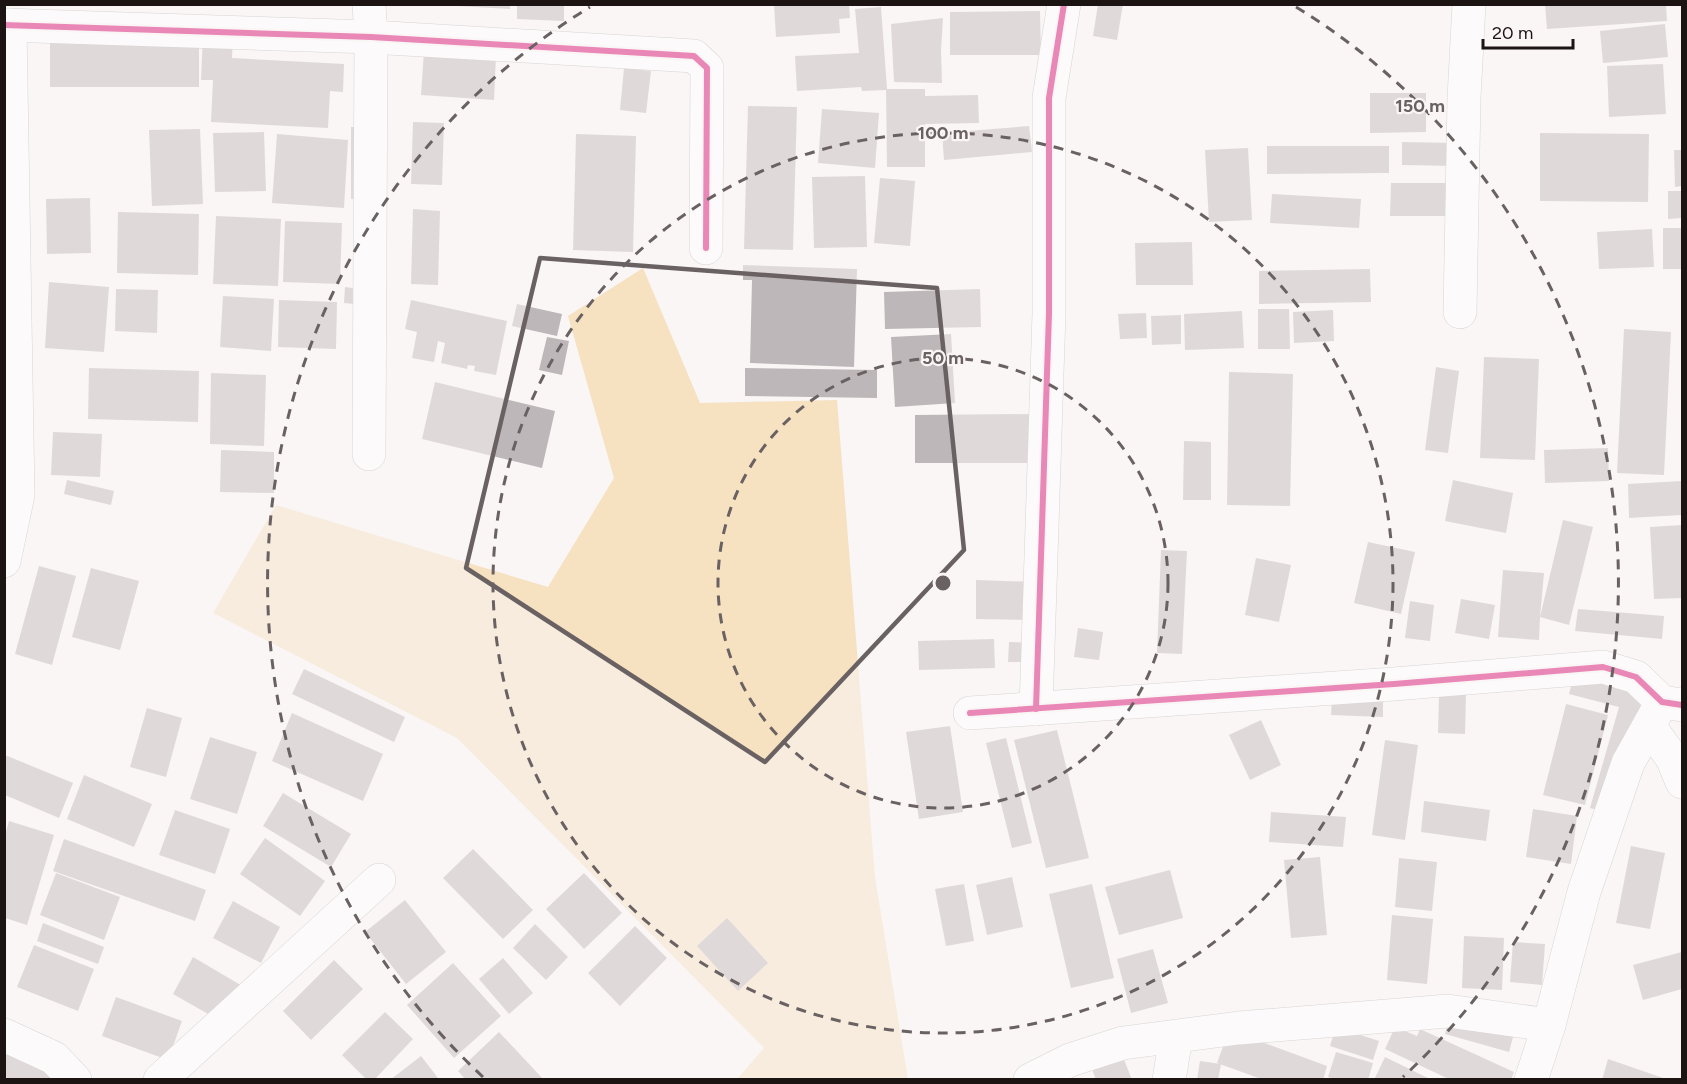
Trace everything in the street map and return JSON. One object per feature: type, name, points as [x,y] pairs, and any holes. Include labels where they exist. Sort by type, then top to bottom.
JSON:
[{"type":"street","points":[[369,4],[371,37],[369,454]]},
{"type":"street","points":[[1036,709],[1049,313],[1049,98],[1064,4]]},
{"type":"street","points":[[1460,312],[1464,98],[1469,4]]},
{"type":"street","points":[[4,561],[18,495],[8,25],[371,37],[694,56],[707,68],[706,248]]},
{"type":"street","points":[[970,713],[1382,685],[1602,667],[1636,677],[1665,711],[1672,758],[1683,782]]},
{"type":"street","points":[[1531,1080],[1549,1025],[1588,881],[1628,763],[1665,711]]},
{"type":"street","points":[[160,1080],[379,880]]},
{"type":"street","points":[[1030,1080],[1070,1060],[1123,1043],[1239,1028],[1448,1011],[1549,1025]]},
{"type":"street","points":[[4,1035],[54,1058],[75,1080]]},
{"type":"street","points":[[1169,1080],[1176,1036]]},
{"type":"highlighted area","points":[[540,258],[937,288],[964,550],[765,762],[466,568]]},
{"type":"shaded area","points":[[643,268],[700,403],[837,400],[875,877],[908,1079],[737,1079],[764,1048],[457,738],[213,613],[276,505],[548,587],[614,478],[568,316]]},
{"type":"building","points":[[457,4],[510,4],[510,9],[457,6]]},
{"type":"building","points":[[517,4],[564,4],[564,21],[517,19]]},
{"type":"building","points":[[1098,4],[1123,4],[1117,40],[1093,36]]},
{"type":"building","points":[[1545,4],[1666,4],[1667,21],[1547,29]]},
{"type":"building","points":[[774,5],[849,5],[850,18],[839,19],[840,33],[776,37]]},
{"type":"building","points":[[881,7],[887,89],[925,89],[925,96],[978,95],[979,123],[925,124],[925,167],[887,167],[886,90],[862,91],[861,87],[797,91],[795,56],[859,53],[855,9]]},
{"type":"building","points":[[1040,11],[1041,55],[950,55],[950,12]]},
{"type":"building","points":[[943,18],[942,83],[894,82],[891,24]]},
{"type":"building","points":[[1665,24],[1668,57],[1603,63],[1600,31]]},
{"type":"building","points":[[203,34],[233,36],[232,58],[344,64],[343,92],[330,91],[328,128],[211,122],[213,80],[201,80]]},
{"type":"building","points":[[50,42],[199,42],[199,87],[50,87]]},
{"type":"building","points":[[424,51],[496,55],[494,100],[421,95]]},
{"type":"building","points":[[1663,64],[1666,114],[1609,117],[1607,66]]},
{"type":"building","points":[[624,68],[651,71],[646,113],[620,110]]},
{"type":"building","points":[[1370,93],[1426,93],[1426,132],[1370,133]]},
{"type":"building","points":[[748,106],[797,107],[793,250],[744,249]]},
{"type":"building","points":[[822,109],[879,113],[875,168],[818,163]]},
{"type":"building","points":[[413,122],[444,123],[442,185],[411,184]]},
{"type":"building","points":[[1029,126],[1032,152],[944,160],[942,133]]},
{"type":"building","points":[[351,127],[367,127],[367,200],[351,199]]},
{"type":"building","points":[[200,129],[203,204],[152,206],[149,130]]},
{"type":"building","points":[[264,132],[266,191],[215,192],[213,133]]},
{"type":"building","points":[[1540,133],[1649,134],[1648,202],[1540,201]]},
{"type":"building","points":[[277,134],[348,140],[344,208],[272,203]]},
{"type":"building","points":[[576,134],[636,136],[633,252],[573,250]]},
{"type":"building","points":[[1402,142],[1458,143],[1458,166],[1402,165]]},
{"type":"building","points":[[1267,146],[1389,146],[1389,173],[1267,174]]},
{"type":"building","points":[[1248,148],[1252,220],[1209,222],[1205,150]]},
{"type":"building","points":[[1674,150],[1682,150],[1682,186],[1675,187]]},
{"type":"building","points":[[865,176],[867,247],[814,248],[812,177]]},
{"type":"building","points":[[880,178],[915,181],[910,246],[874,243]]},
{"type":"building","points":[[1391,183],[1455,183],[1455,216],[1390,216]]},
{"type":"building","points":[[1668,191],[1682,191],[1682,218],[1668,219]]},
{"type":"building","points":[[1272,194],[1361,199],[1359,228],[1270,223]]},
{"type":"building","points":[[90,198],[91,253],[47,254],[46,199]]},
{"type":"building","points":[[413,209],[440,211],[438,285],[411,284]]},
{"type":"building","points":[[118,212],[199,214],[198,275],[117,273]]},
{"type":"building","points":[[216,216],[281,219],[278,286],[213,284]]},
{"type":"building","points":[[285,221],[342,223],[340,284],[283,282]]},
{"type":"building","points":[[1663,228],[1682,228],[1682,269],[1663,269]]},
{"type":"building","points":[[1652,229],[1654,267],[1599,269],[1597,232]]},
{"type":"building","points":[[1192,242],[1193,285],[1136,285],[1135,243]]},
{"type":"building","points":[[743,265],[857,269],[854,367],[750,363],[752,280],[743,280]]},
{"type":"building","points":[[1370,269],[1371,302],[1259,304],[1259,271]]},
{"type":"building","points":[[49,282],[109,287],[104,352],[45,348]]},
{"type":"building","points":[[345,287],[367,290],[365,305],[344,303]]},
{"type":"building","points":[[116,289],[158,290],[157,333],[115,331]]},
{"type":"building","points":[[980,289],[981,327],[885,329],[884,292]]},
{"type":"building","points":[[223,296],[274,299],[271,351],[220,347]]},
{"type":"building","points":[[279,300],[337,302],[336,349],[278,347]]},
{"type":"building","points":[[411,300],[507,321],[496,375],[474,371],[475,366],[468,365],[467,369],[441,363],[445,343],[438,341],[434,362],[412,358],[417,332],[405,329]]},
{"type":"building","points":[[517,304],[562,314],[557,336],[512,326]]},
{"type":"building","points":[[1258,309],[1289,309],[1290,349],[1258,349]]},
{"type":"building","points":[[1333,310],[1334,341],[1294,343],[1293,312]]},
{"type":"building","points":[[1242,311],[1244,348],[1185,350],[1184,314]]},
{"type":"building","points":[[1146,313],[1147,338],[1120,339],[1118,314]]},
{"type":"building","points":[[1181,315],[1181,344],[1152,345],[1151,316]]},
{"type":"building","points":[[1624,329],[1671,332],[1664,475],[1617,473]]},
{"type":"building","points":[[951,334],[955,403],[895,407],[891,337]]},
{"type":"building","points":[[547,337],[569,341],[562,375],[539,370]]},
{"type":"building","points":[[1484,357],[1539,359],[1535,460],[1480,458]]},
{"type":"building","points":[[1436,367],[1459,371],[1448,453],[1425,450]]},
{"type":"building","points":[[89,368],[199,371],[198,422],[88,419]]},
{"type":"building","points":[[745,368],[877,370],[877,398],[745,396]]},
{"type":"building","points":[[1229,372],[1293,374],[1290,506],[1227,505]]},
{"type":"building","points":[[211,373],[266,375],[264,446],[210,444]]},
{"type":"building","points":[[435,382],[555,411],[542,468],[422,439]]},
{"type":"building","points":[[1032,414],[1032,463],[915,463],[915,415]]},
{"type":"building","points":[[53,432],[102,434],[100,477],[51,475]]},
{"type":"building","points":[[1184,441],[1211,442],[1211,500],[1183,500]]},
{"type":"building","points":[[1608,448],[1609,481],[1545,483],[1544,450]]},
{"type":"building","points":[[221,450],[274,452],[274,493],[220,492]]},
{"type":"building","points":[[67,480],[114,491],[111,505],[64,494]]},
{"type":"building","points":[[1453,480],[1513,493],[1506,533],[1445,521]]},
{"type":"building","points":[[1682,481],[1682,515],[1629,518],[1628,484]]},
{"type":"building","points":[[1563,520],[1593,527],[1569,625],[1540,617]]},
{"type":"building","points":[[1682,525],[1682,598],[1654,599],[1650,527]]},
{"type":"building","points":[[1368,542],[1415,552],[1401,614],[1354,603]]},
{"type":"building","points":[[1161,550],[1187,551],[1182,654],[1157,653]]},
{"type":"building","points":[[1256,558],[1291,565],[1279,622],[1245,615]]},
{"type":"building","points":[[39,566],[76,576],[52,665],[15,654]]},
{"type":"building","points":[[91,568],[139,581],[120,650],[72,637]]},
{"type":"building","points":[[1503,570],[1544,573],[1539,640],[1498,637]]},
{"type":"building","points":[[976,580],[1036,582],[1035,620],[976,619]]},
{"type":"building","points":[[1461,599],[1495,605],[1489,639],[1455,633]]},
{"type":"building","points":[[1410,601],[1434,605],[1430,641],[1405,638]]},
{"type":"building","points":[[1578,609],[1664,616],[1662,639],[1575,631]]},
{"type":"building","points":[[1078,628],[1103,632],[1099,660],[1074,657]]},
{"type":"building","points":[[994,639],[995,668],[919,670],[918,641]]},
{"type":"building","points":[[1009,642],[1034,643],[1033,662],[1008,662]]},
{"type":"building","points":[[304,669],[405,717],[394,742],[292,694]]},
{"type":"building","points":[[1574,675],[1646,696],[1613,814],[1590,808],[1619,707],[1569,694]]},
{"type":"building","points":[[1439,695],[1466,695],[1465,734],[1438,733]]},
{"type":"building","points":[[1332,697],[1383,699],[1383,717],[1331,715]]},
{"type":"building","points":[[1566,704],[1608,715],[1585,805],[1543,795]]},
{"type":"building","points":[[147,708],[182,718],[166,777],[130,767]]},
{"type":"building","points":[[292,713],[383,754],[363,801],[272,761]]},
{"type":"building","points":[[1261,720],[1281,765],[1250,780],[1229,735]]},
{"type":"building","points":[[950,726],[963,812],[919,819],[906,732]]},
{"type":"building","points":[[1057,730],[1089,858],[1046,868],[1014,740]]},
{"type":"building","points":[[210,737],[257,752],[237,814],[190,799]]},
{"type":"building","points":[[1006,738],[1032,843],[1012,848],[986,743]]},
{"type":"building","points":[[1385,740],[1418,745],[1405,840],[1372,835]]},
{"type":"building","points":[[5,755],[73,783],[59,818],[5,795]]},
{"type":"building","points":[[84,775],[152,804],[134,847],[67,819]]},
{"type":"building","points":[[283,793],[351,834],[331,867],[263,826]]},
{"type":"building","points":[[1424,801],[1490,810],[1486,841],[1421,832]]},
{"type":"building","points":[[1533,809],[1577,816],[1571,864],[1526,857]]},
{"type":"building","points":[[175,810],[230,829],[215,874],[159,855]]},
{"type":"building","points":[[1271,812],[1346,817],[1343,847],[1269,842]]},
{"type":"building","points":[[9,821],[54,835],[27,925],[5,918],[5,835]]},
{"type":"building","points":[[265,838],[325,881],[300,916],[240,874]]},
{"type":"building","points":[[64,839],[206,890],[195,921],[53,871]]},
{"type":"building","points":[[1631,846],[1665,853],[1650,929],[1616,923]]},
{"type":"building","points":[[473,849],[533,910],[503,939],[443,878]]},
{"type":"building","points":[[1320,857],[1327,935],[1291,938],[1284,860]]},
{"type":"building","points":[[1399,858],[1437,862],[1432,911],[1395,907]]},
{"type":"building","points":[[1170,870],[1183,918],[1119,935],[1105,887]]},
{"type":"building","points":[[56,873],[120,897],[104,940],[40,915]]},
{"type":"building","points":[[584,873],[622,913],[584,949],[546,909]]},
{"type":"building","points":[[1012,877],[1023,927],[987,935],[976,885]]},
{"type":"building","points":[[964,884],[974,941],[946,946],[935,889]]},
{"type":"building","points":[[1092,884],[1114,978],[1071,988],[1049,894]]},
{"type":"building","points":[[405,900],[446,952],[406,984],[365,932]]},
{"type":"building","points":[[233,901],[280,927],[261,963],[213,938]]},
{"type":"building","points":[[1392,915],[1433,919],[1427,984],[1387,980]]},
{"type":"building","points":[[727,918],[768,963],[738,991],[697,946]]},
{"type":"building","points":[[43,923],[104,947],[98,964],[37,941]]},
{"type":"building","points":[[535,924],[568,957],[546,980],[513,948]]},
{"type":"building","points":[[635,926],[667,958],[620,1006],[588,973]]},
{"type":"building","points":[[1464,936],[1504,938],[1502,990],[1462,988]]},
{"type":"building","points":[[1513,942],[1545,944],[1542,985],[1510,982]]},
{"type":"building","points":[[34,945],[94,969],[78,1011],[17,987]]},
{"type":"building","points":[[1153,949],[1168,1003],[1131,1013],[1117,959]]},
{"type":"building","points":[[1682,952],[1682,989],[1643,1000],[1633,965]]},
{"type":"building","points":[[193,957],[244,987],[224,1023],[173,994]]},
{"type":"building","points":[[503,958],[533,993],[509,1014],[479,979]]},
{"type":"building","points":[[334,960],[363,989],[311,1040],[283,1011]]},
{"type":"building","points":[[453,963],[501,1016],[454,1058],[407,1005]]},
{"type":"building","points":[[116,997],[182,1021],[168,1060],[102,1036]]},
{"type":"building","points":[[385,1012],[413,1039],[374,1080],[367,1080],[342,1055]]},
{"type":"building","points":[[1449,1018],[1513,1037],[1509,1052],[1445,1034]]},
{"type":"building","points":[[1336,1027],[1379,1041],[1373,1060],[1330,1046]]},
{"type":"building","points":[[1395,1027],[1417,1036],[1420,1029],[1514,1072],[1511,1080],[1451,1080],[1385,1049]]},
{"type":"building","points":[[1229,1030],[1327,1066],[1323,1080],[1264,1080],[1217,1063]]},
{"type":"building","points":[[499,1032],[544,1080],[466,1080],[458,1071]]},
{"type":"building","points":[[4,1048],[66,1080],[11,1080],[4,1076]]},
{"type":"building","points":[[1336,1052],[1373,1063],[1368,1080],[1337,1080],[1328,1077]]},
{"type":"building","points":[[421,1056],[438,1078],[437,1080],[390,1080]]},
{"type":"building","points":[[1123,1057],[1132,1080],[1096,1080],[1092,1069]]},
{"type":"building","points":[[1385,1057],[1432,1080],[1374,1080]]},
{"type":"building","points":[[1608,1059],[1666,1079],[1666,1080],[1602,1080]]},
{"type":"building","points":[[1200,1061],[1221,1064],[1218,1080],[1197,1080]]},
{"type":"cycle path","points":[[1036,709],[1049,313],[1049,98],[1064,4]]},
{"type":"cycle path","points":[[4,25],[371,37],[694,56],[707,68],[706,248]]},
{"type":"cycle path","points":[[970,713],[1394,684],[1603,667],[1636,677],[1662,702],[1682,705]]}]
